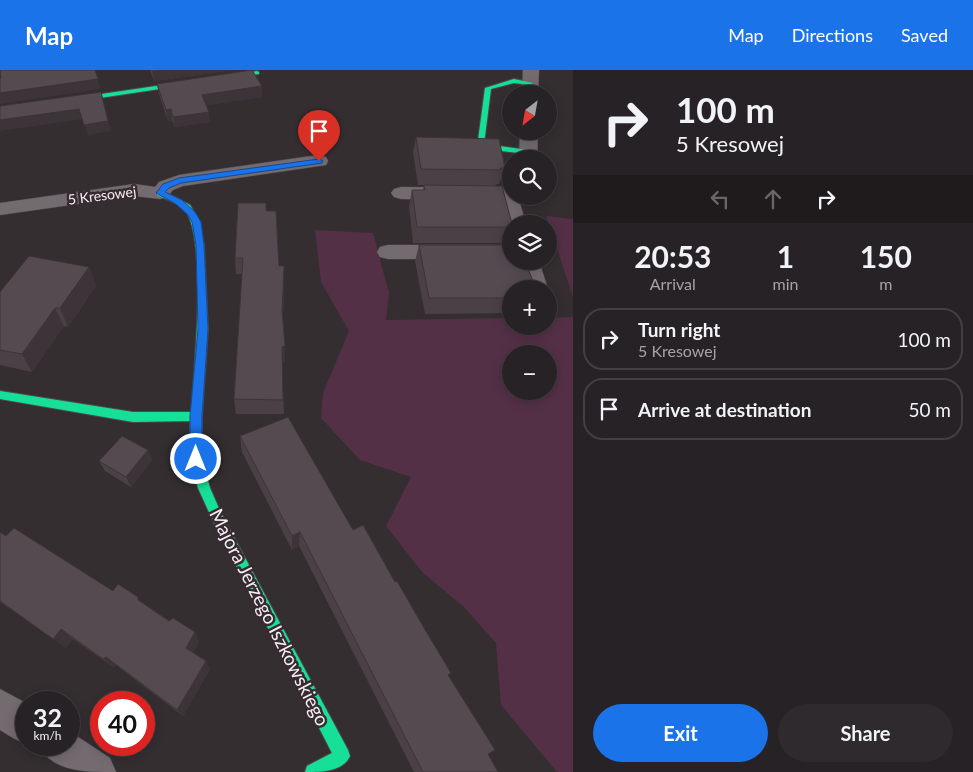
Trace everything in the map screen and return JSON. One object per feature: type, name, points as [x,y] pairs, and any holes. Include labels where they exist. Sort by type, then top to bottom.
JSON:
[{"type":"street","points":[[0,111],[257,72]]},
{"type":"street","points":[[502,150],[480,146],[488,88],[514,81],[531,82]]},
{"type":"street","name":"5 Kresowej","points":[[0,209],[134,190],[160,193],[166,186],[179,181],[319,161]]},
{"type":"street","name":"Majora Jerzego Iszkowskiego","points":[[160,193],[187,207],[196,222],[200,245],[203,329],[196,416],[196,459],[204,488],[335,767]]},
{"type":"street","points":[[401,194],[502,193]]},
{"type":"street","points":[[388,252],[502,252]]},
{"type":"street","points":[[0,395],[133,417],[196,416]]},
{"type":"street","points":[[0,708],[15,718]]},
{"type":"street","points":[[73,756],[96,772]]},
{"type":"shaded area","points":[[557,217],[573,219],[573,297],[557,248]]},
{"type":"shaded area","points":[[315,230],[373,233],[389,293],[386,320],[502,318],[502,335],[557,335],[557,318],[573,317],[573,772],[557,772],[501,705],[496,643],[464,607],[422,572],[386,526],[411,477],[360,460],[321,418],[323,393],[349,331],[321,282]]},
{"type":"building","points":[[0,70],[95,70],[98,79],[0,93]]},
{"type":"building","points":[[252,70],[262,86],[202,95],[209,112],[173,117],[171,109],[166,110],[157,84]]},
{"type":"building","points":[[101,92],[108,121],[84,125],[79,109],[0,120],[0,106]]},
{"type":"building","points":[[416,137],[499,139],[502,154],[501,170],[421,169]]},
{"type":"building","points":[[424,185],[502,186],[502,205],[507,205],[510,215],[502,215],[502,227],[417,227],[412,190],[425,190]]},
{"type":"building","points":[[238,203],[266,203],[266,211],[276,211],[279,266],[284,266],[282,311],[285,346],[282,347],[283,400],[234,399],[243,258],[235,258]]},
{"type":"building","points":[[419,245],[502,245],[502,270],[529,270],[532,280],[502,280],[502,298],[429,298]]},
{"type":"building","points":[[29,256],[89,267],[60,308],[55,308],[22,354],[0,350],[0,292]]},
{"type":"building","points":[[288,417],[353,530],[363,525],[395,582],[397,581],[451,673],[448,675],[495,750],[488,754],[498,772],[423,772],[300,532],[292,536],[240,436]]},
{"type":"building","points":[[122,436],[148,450],[126,477],[99,461]]},
{"type":"building","points":[[14,528],[113,591],[118,584],[169,621],[173,618],[195,632],[186,648],[206,661],[177,710],[155,694],[155,691],[152,691],[106,657],[103,659],[61,629],[53,639],[0,601],[0,532],[6,536]]},
{"type":"traffic: fast","points":[[0,111],[257,73]]},
{"type":"traffic: fast","points":[[512,150],[480,146],[488,88],[514,81],[530,83]]},
{"type":"traffic: fast","points":[[160,193],[187,207],[196,222],[200,245],[203,329],[196,416],[196,459],[204,488],[217,517],[342,756],[313,772]]},
{"type":"traffic: fast","points":[[0,395],[133,417],[196,416]]},
{"type":"route","points":[[196,459],[198,375],[203,329],[200,245],[196,222],[187,207],[160,193],[166,186],[179,181],[319,161]]}]
